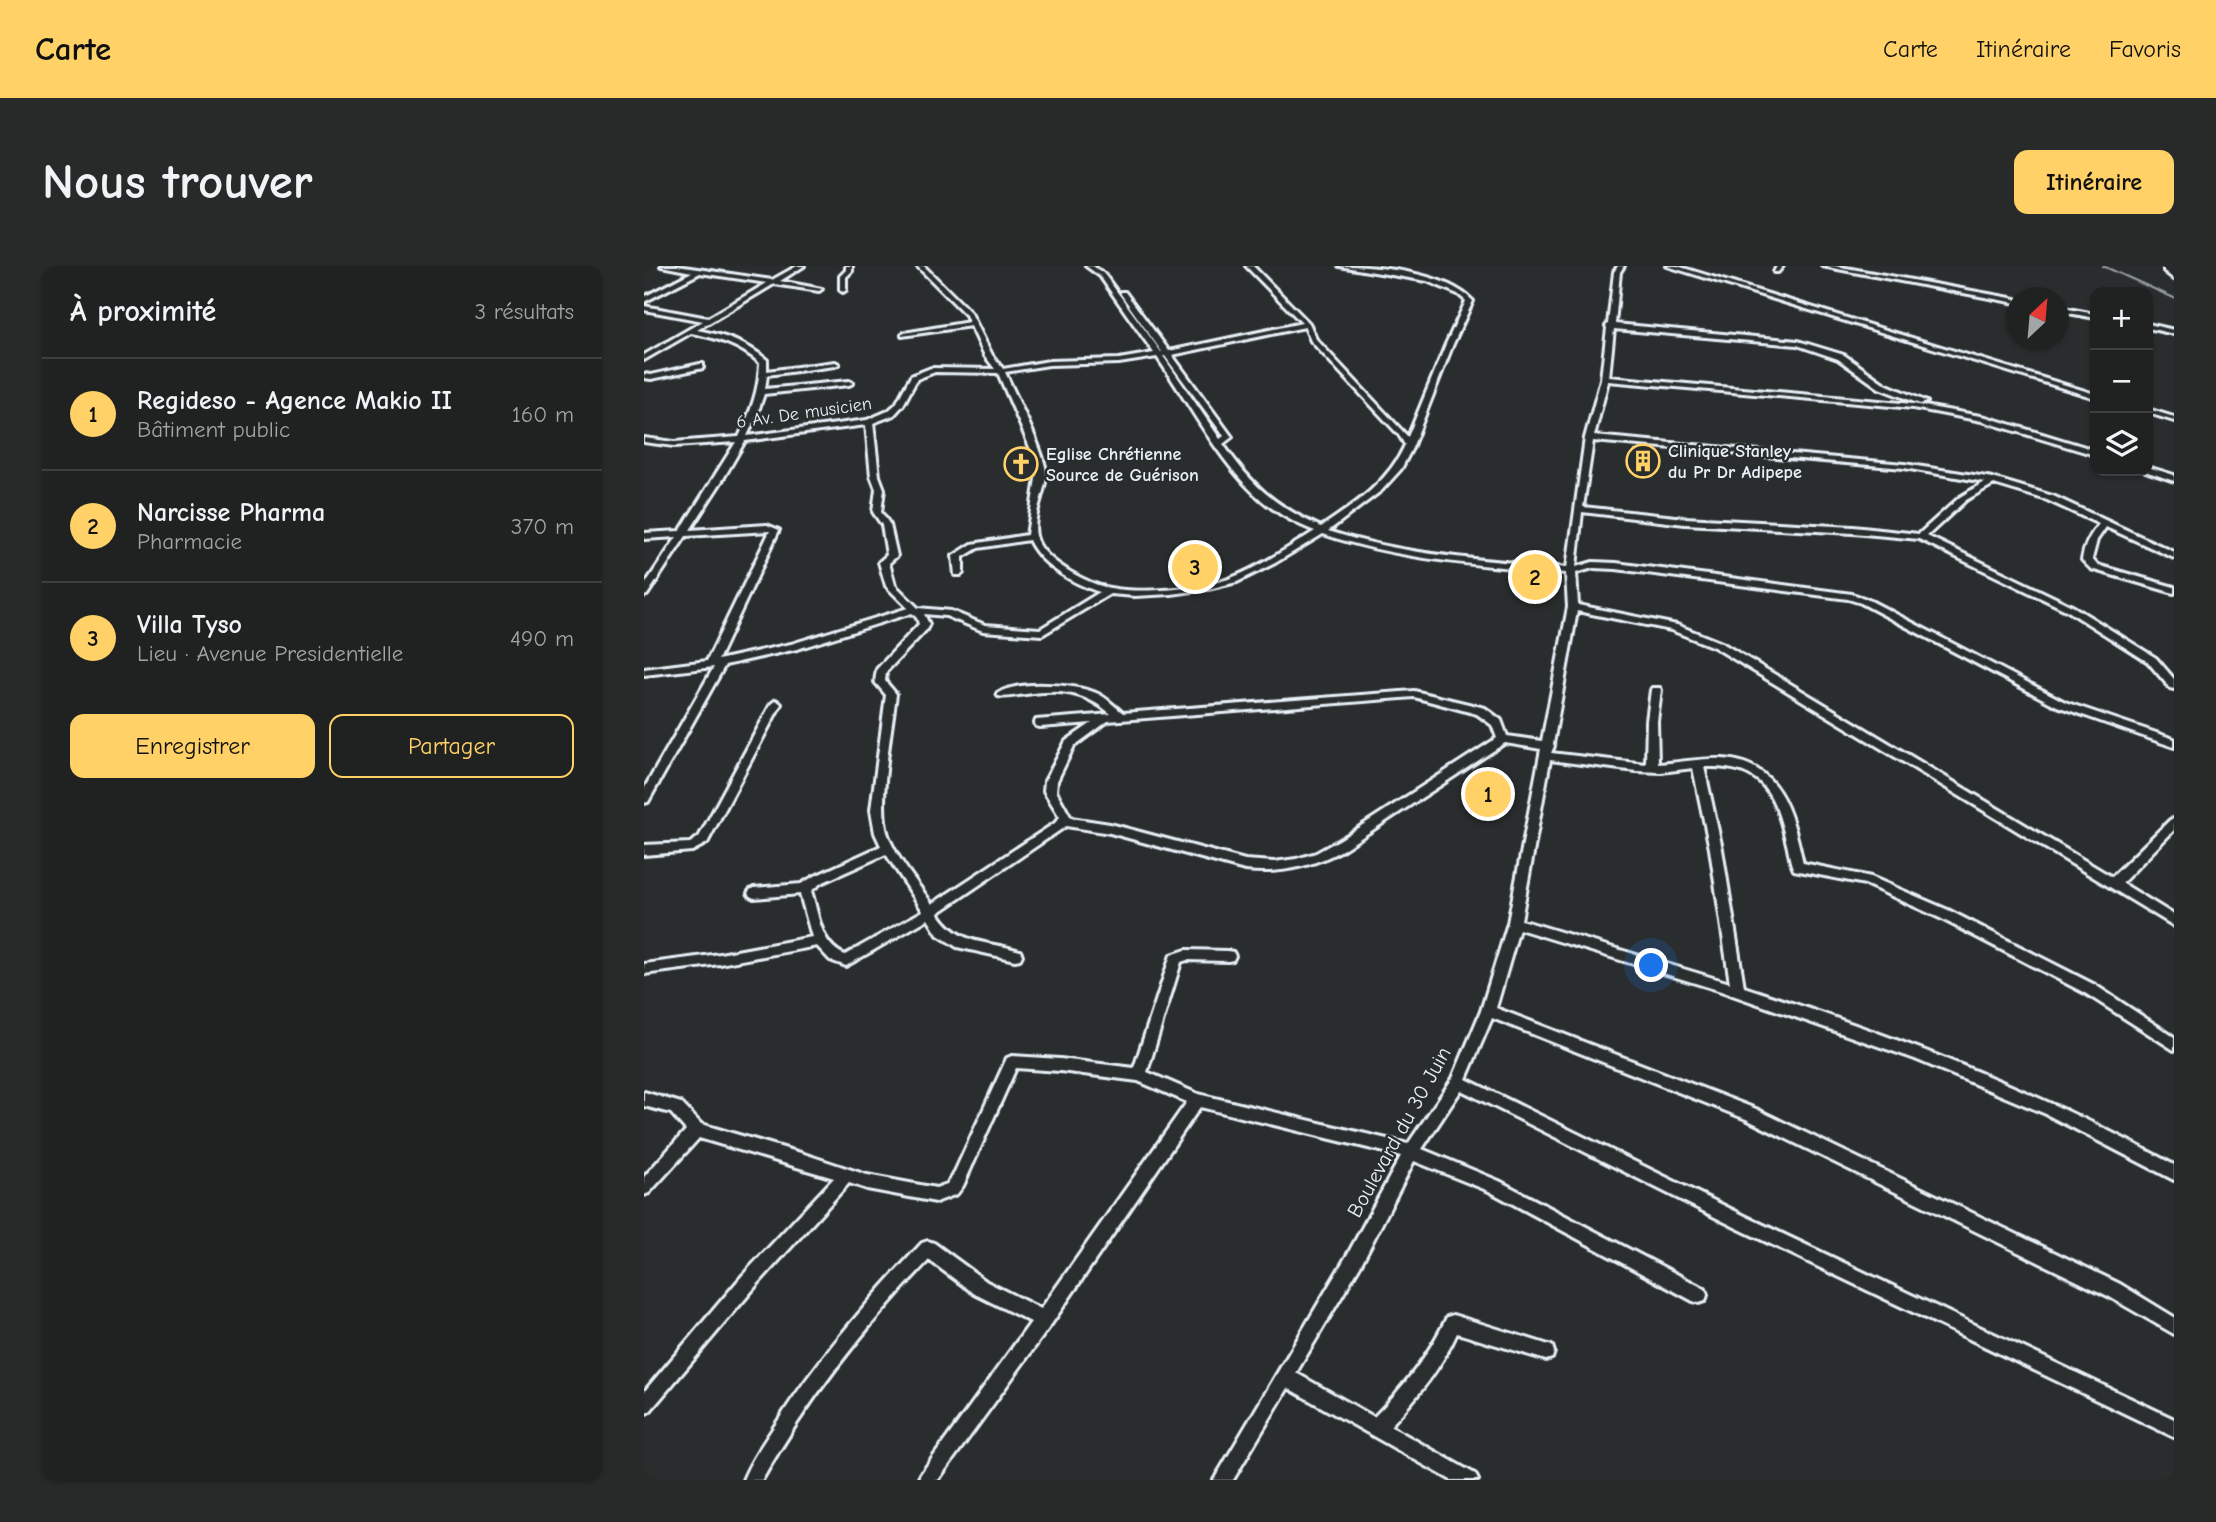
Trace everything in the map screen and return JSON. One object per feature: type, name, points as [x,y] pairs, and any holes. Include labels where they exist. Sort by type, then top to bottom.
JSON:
[{"type":"street","points":[[664,266],[819,289]]},
{"type":"street","points":[[644,300],[709,266]]},
{"type":"street","points":[[644,358],[801,266]]},
{"type":"street","points":[[843,290],[843,276],[849,271],[849,266]]},
{"type":"street","points":[[920,266],[964,308],[974,323],[989,356],[1001,371],[1042,466],[1043,478],[1031,537],[1053,565],[1108,591],[1171,590],[1232,581],[1322,531],[1391,476],[1409,445],[1470,301],[1462,292],[1413,277],[1342,266]]},
{"type":"street","points":[[1089,266],[1102,275],[1219,443],[1257,492],[1290,516],[1322,531],[1348,541],[1394,551],[1571,570],[1593,565],[1616,566],[1849,596],[1864,601],[2061,704],[2174,743]]},
{"type":"street","points":[[1097,266],[1110,275],[1170,353],[1228,437],[1219,443]]},
{"type":"street","points":[[1249,266],[1307,324],[1313,340],[1393,424],[1409,445]]},
{"type":"street","name":"Boulevard du 30 Juin","points":[[1223,1480],[1355,1258],[1411,1152],[1458,1082],[1488,1011],[1514,923],[1548,751],[1573,607],[1571,570],[1578,509],[1589,438],[1605,379],[1609,326],[1617,272],[1621,266]]},
{"type":"street","points":[[1670,266],[2090,394]]},
{"type":"street","points":[[1825,266],[2006,299]]},
{"type":"street","points":[[2167,266],[2166,270],[2174,277]]},
{"type":"street","points":[[644,308],[710,320]]},
{"type":"street","points":[[2069,311],[2090,315]]},
{"type":"street","points":[[904,335],[974,323]]},
{"type":"street","points":[[1157,355],[1307,324]]},
{"type":"street","points":[[1609,326],[1798,343],[1841,357],[1882,386],[1942,411]]},
{"type":"street","points":[[2153,327],[2174,332]]},
{"type":"street","points":[[644,593],[685,534],[742,439],[762,392],[766,373],[765,362],[746,347],[712,334],[691,331]]},
{"type":"street","name":"6 Av. De musicien","points":[[644,440],[674,444],[742,439],[869,422],[891,413],[914,379],[927,372],[951,368],[1001,371],[1049,363],[1119,361],[1157,355]]},
{"type":"street","points":[[766,373],[835,364]]},
{"type":"street","points":[[644,376],[651,377],[700,366]]},
{"type":"street","points":[[1605,379],[1835,398],[1942,411],[1983,419],[2090,451]]},
{"type":"street","points":[[762,392],[849,383]]},
{"type":"street","points":[[1181,386],[1192,385]]},
{"type":"street","points":[[2153,413],[2174,419]]},
{"type":"street","points":[[869,422],[874,441],[873,481],[880,489],[877,512],[886,524],[892,556],[884,562],[891,586],[912,610],[922,617],[924,624],[921,631],[881,671],[880,682],[891,694],[877,810],[881,833],[929,913],[943,931],[962,943],[1016,955]]},
{"type":"street","points":[[1589,438],[1904,466],[1993,481],[2050,498],[2174,555]]},
{"type":"street","points":[[2153,472],[2174,478]]},
{"type":"street","points":[[1921,537],[1947,513],[1982,486],[1993,481]]},
{"type":"street","points":[[1578,509],[1698,522],[1853,530],[1921,537],[2071,609],[2152,660],[2174,686]]},
{"type":"street","points":[[2104,524],[2096,533],[2088,551],[2087,560],[2094,567],[2174,590]]},
{"type":"street","points":[[644,536],[770,528],[775,530],[716,663],[644,799]]},
{"type":"street","points":[[958,573],[958,556],[968,548],[1031,537]]},
{"type":"street","points":[[644,672],[716,663],[844,633],[912,610],[948,612],[983,628],[1042,632],[1108,591]]},
{"type":"street","points":[[1573,607],[1674,627],[1718,645],[2174,921]]},
{"type":"street","points":[[1002,694],[1041,687],[1088,694],[1096,697],[1121,717]]},
{"type":"street","points":[[1652,768],[1652,720],[1656,690]]},
{"type":"street","points":[[1040,723],[1413,694],[1481,711],[1497,723],[1503,739]]},
{"type":"street","points":[[644,850],[692,847],[703,840],[776,704]]},
{"type":"street","points":[[1064,821],[1065,814],[1050,791],[1051,780],[1070,744],[1105,718]]},
{"type":"street","points":[[804,889],[812,907],[818,942],[832,956],[846,961],[929,913],[1064,821],[1095,824],[1124,831],[1180,850],[1248,866],[1276,867],[1305,862],[1329,852],[1407,804],[1503,739],[1548,751],[1652,768],[1724,764],[1742,766],[1758,774],[1767,783],[1787,823],[1798,867],[1867,880],[1944,914],[2090,989],[2174,1044]]},
{"type":"street","points":[[1698,765],[1712,816],[1738,989]]},
{"type":"street","points":[[2113,884],[2174,823]]},
{"type":"street","points":[[754,893],[804,889],[817,880],[888,848]]},
{"type":"street","points":[[1514,923],[1738,989],[1906,1049],[2054,1110],[2174,1173]]},
{"type":"street","points":[[644,969],[818,942]]},
{"type":"street","points":[[1139,1076],[1176,959],[1186,955],[1228,956]]},
{"type":"street","points":[[1488,1011],[1751,1114],[2113,1290],[2174,1326]]},
{"type":"street","points":[[644,1099],[676,1108],[696,1130],[846,1176],[936,1195],[952,1189],[975,1146],[1012,1062],[1060,1065],[1139,1076],[1197,1100],[1411,1152],[1494,1186],[1699,1295]]},
{"type":"street","points":[[1458,1082],[1741,1222],[2174,1428]]},
{"type":"street","points":[[927,1480],[987,1401],[1125,1199],[1197,1100]]},
{"type":"street","points":[[644,1188],[696,1130]]},
{"type":"street","points":[[644,1405],[749,1281],[846,1176]]},
{"type":"street","points":[[752,1480],[807,1395],[870,1311],[928,1250],[981,1288],[1044,1320]]},
{"type":"street","points":[[1378,1426],[1412,1392],[1444,1344],[1453,1323],[1546,1352]]},
{"type":"street","points":[[1284,1376],[1378,1426],[1469,1480]]},
{"type":"building","name":"Clinique Stanley du Pr Dr Adipepe","points":[[1635,451],[1653,453],[1651,472],[1634,470]]},
{"type":"building","points":[[1208,559],[1210,571],[1183,576],[1181,562]]},
{"type":"waterway","points":[[2103,266],[2174,298]]},
{"type":"place","name":"Clinique Stanley du Pr Dr Adipepe","points":[[1643,461]]},
{"type":"place","name":"Eglise Chrétienne Source de Guérison","points":[[1021,464]]},
{"type":"place","name":"Villa Tyso","points":[[1195,567]]},
{"type":"place","name":"Narcisse Pharma","points":[[1535,577]]},
{"type":"place","name":"Regideso - Agence Makio II","points":[[1488,794]]}]
